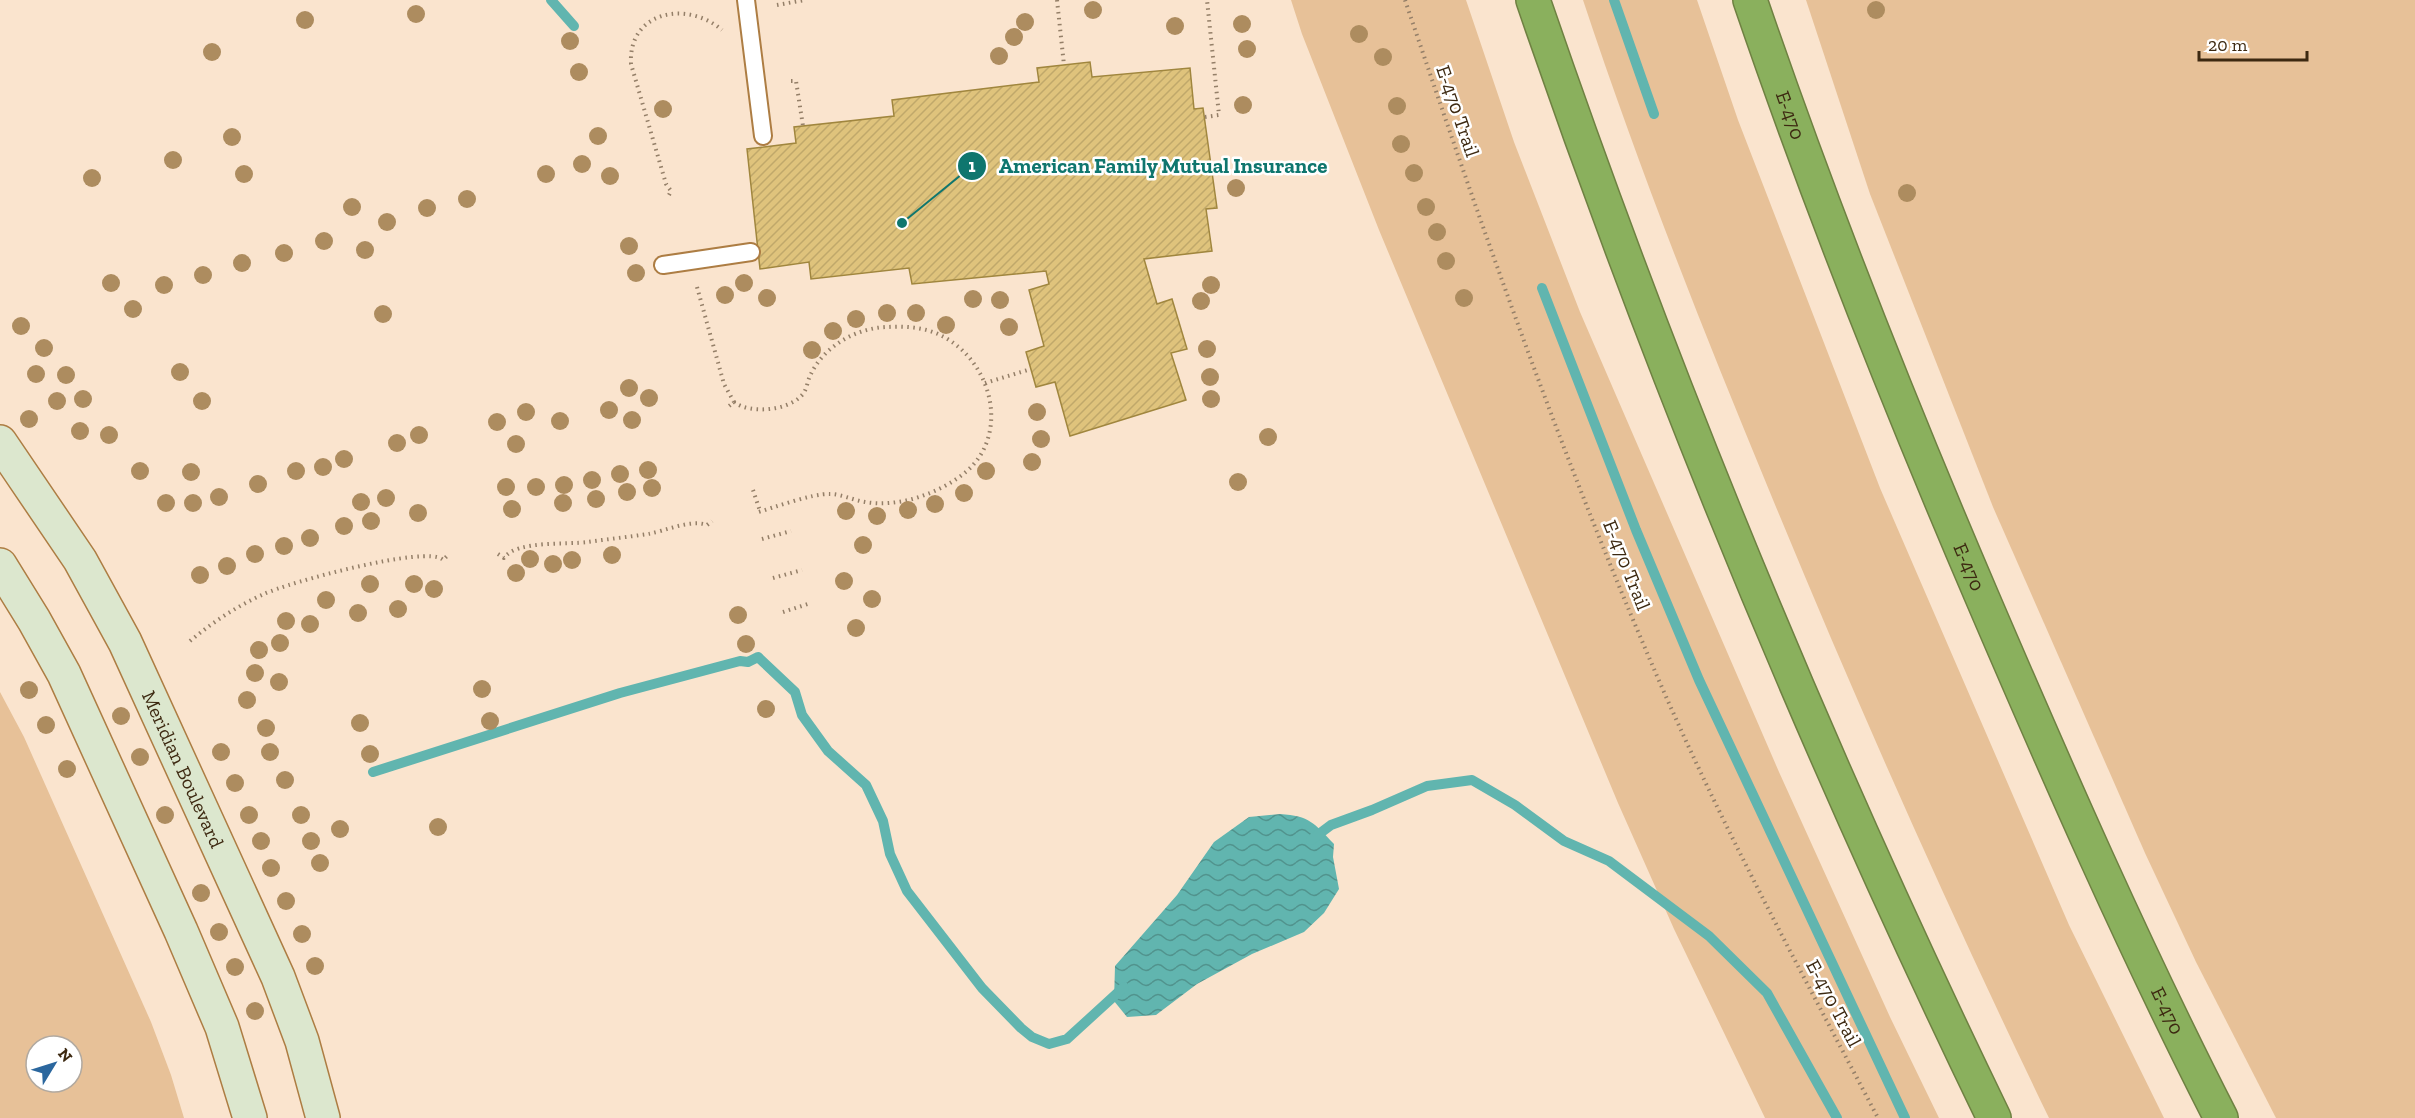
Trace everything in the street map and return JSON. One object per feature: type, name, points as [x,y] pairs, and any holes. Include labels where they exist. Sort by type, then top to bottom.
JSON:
[{"type":"highway","points":[[1533,0],[1639,296],[1709,478],[1871,856],[1994,1118]]},
{"type":"highway","name":"E-470","points":[[1750,0],[1863,307],[1953,532],[2102,868],[2167,1010],[2221,1118]]},
{"type":"main road","name":"Meridian Boulevard","points":[[0,442],[80,560],[125,642],[278,977],[302,1041],[323,1118]]},
{"type":"main road","points":[[0,565],[64,674],[181,931],[222,1027],[250,1118]]},
{"type":"lane","points":[[746,0],[763,136]]},
{"type":"lane","points":[[663,265],[751,252]]},
{"type":"path","points":[[777,5],[805,0]]},
{"type":"path","points":[[1057,0],[1064,65]]},
{"type":"path","points":[[1205,117],[1220,115],[1207,0]]},
{"type":"path","name":"E-470 Trail","points":[[1405,0],[1515,318],[1579,488],[1634,623],[1728,831],[1878,1118]]},
{"type":"path","points":[[669,195],[671,191],[666,184],[631,64],[631,50],[645,25],[652,18],[667,14],[690,13],[704,18],[722,31],[726,28]]},
{"type":"path","points":[[791,81],[796,81],[803,126]]},
{"type":"path","points":[[699,282],[697,291],[726,391],[734,402],[744,409],[756,410],[796,400],[803,395],[810,375],[824,354],[852,335],[869,329],[885,327],[913,328],[940,335],[964,352],[975,365],[985,383],[993,410],[992,428],[972,465],[949,483],[921,496],[895,502],[867,503],[830,494],[755,513]]},
{"type":"path","points":[[985,383],[1031,369]]},
{"type":"path","points":[[729,406],[734,402]]},
{"type":"path","points":[[753,490],[760,511]]},
{"type":"path","points":[[498,554],[504,558],[507,552],[520,547],[580,543],[692,524],[707,525],[712,521]]},
{"type":"path","points":[[762,539],[791,531]]},
{"type":"path","points":[[190,641],[216,620],[240,605],[292,583],[326,573],[364,566],[427,556],[439,556],[443,560],[447,556]]},
{"type":"path","points":[[773,578],[802,570]]},
{"type":"path","points":[[783,612],[812,603]]},
{"type":"shaded area","points":[[1291,0],[1466,0],[1514,142],[1580,312],[1779,772],[1890,1017],[1939,1118],[1765,1118],[1674,929],[1618,803],[1379,230],[1302,34]]},
{"type":"shaded area","points":[[1583,0],[1697,0],[1738,120],[1880,488],[2069,925],[2164,1118],[2049,1118],[1939,884],[1802,569],[1719,368],[1672,246]]},
{"type":"shaded area","points":[[1806,0],[2415,0],[2415,1118],[2276,1118],[2196,962],[2145,853],[1993,507],[1870,194]]},
{"type":"shaded area","points":[[0,692],[24,737],[151,1022],[184,1118],[0,1118]]},
{"type":"water","points":[[1280,814],[1311,822],[1334,844],[1333,857],[1339,889],[1324,913],[1304,932],[1252,954],[1197,984],[1156,1015],[1127,1017],[1114,1001],[1115,966],[1177,895],[1214,842],[1249,817]]},
{"type":"building","points":[[1090,62],[1092,77],[1190,68],[1194,109],[1203,108],[1217,208],[1206,209],[1212,251],[1144,259],[1157,304],[1172,299],[1187,349],[1171,353],[1186,400],[1070,436],[1055,382],[1036,387],[1026,352],[1044,346],[1029,290],[1049,284],[1046,271],[912,284],[909,268],[811,279],[809,262],[760,269],[747,149],[796,143],[794,127],[894,116],[892,100],[1039,82],[1037,68]]},
{"type":"waterway","points":[[551,0],[574,26]]},
{"type":"waterway","points":[[1614,0],[1654,114]]},
{"type":"waterway","points":[[1542,288],[1636,530],[1699,680],[1905,1118]]},
{"type":"waterway","points":[[373,772],[620,693],[740,661],[748,662],[758,657],[795,692],[802,715],[828,751],[866,785],[883,821],[890,854],[907,891],[982,988],[1021,1028],[1032,1037],[1049,1044],[1067,1039],[1124,987]]},
{"type":"waterway","points":[[1311,840],[1331,825],[1427,786],[1472,780],[1515,805],[1564,841],[1609,861],[1709,936],[1767,993],[1837,1118]]},
{"type":"place","name":"American Family Mutual Insurance","points":[[902,223]]}]
